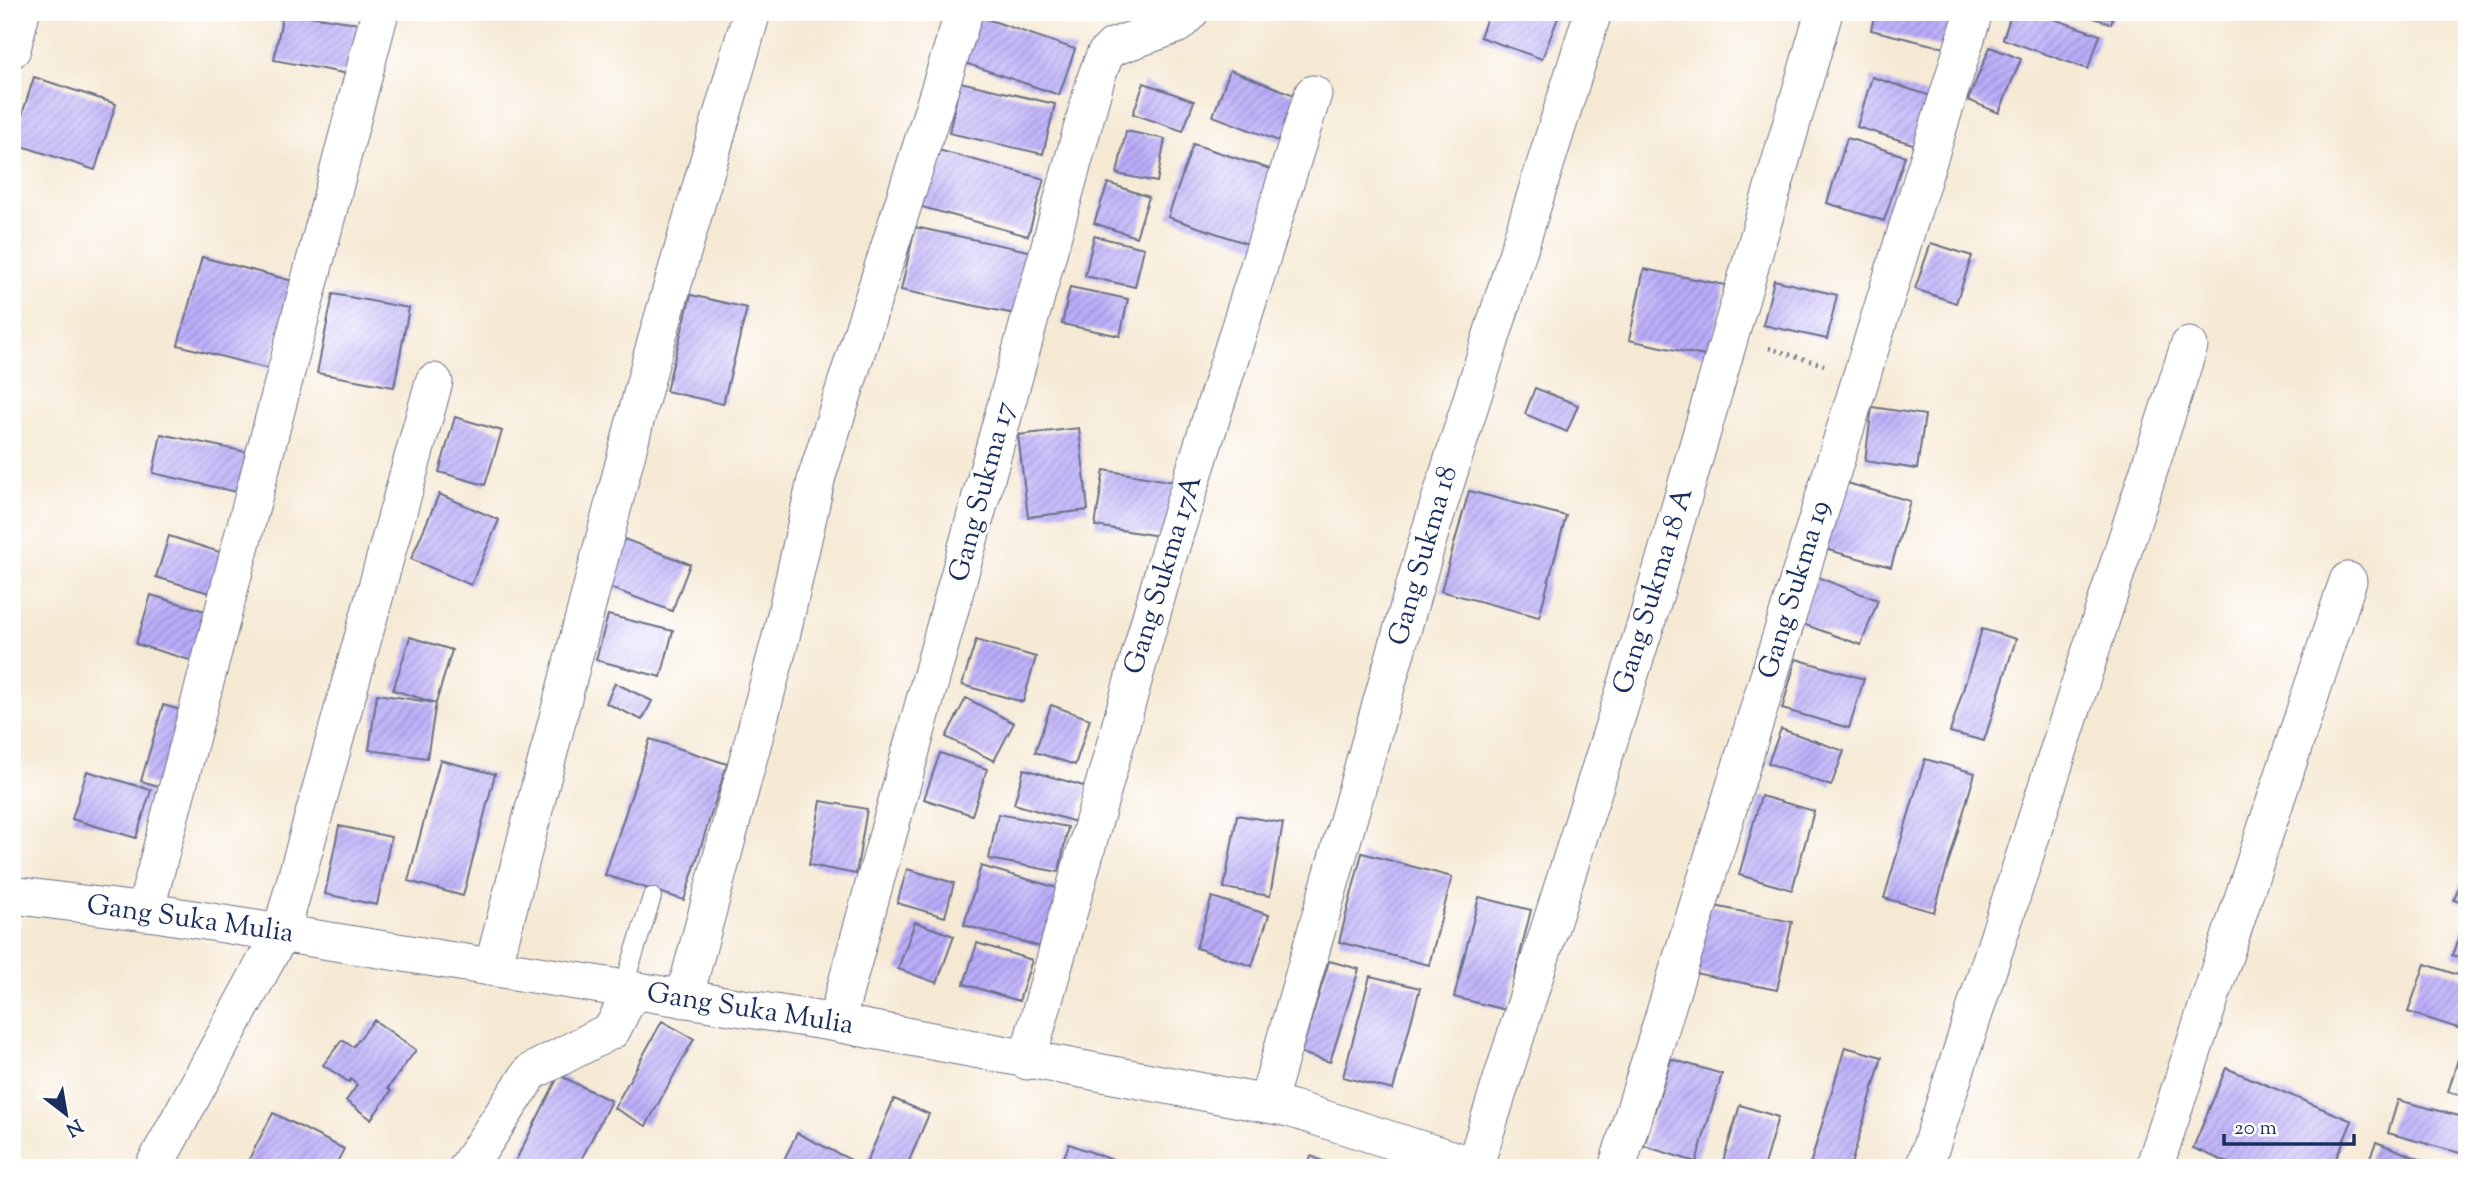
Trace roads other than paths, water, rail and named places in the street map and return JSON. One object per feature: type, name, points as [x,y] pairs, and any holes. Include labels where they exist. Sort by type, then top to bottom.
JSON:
[{"type":"street","points":[[12,49],[21,12]]},
{"type":"street","points":[[145,912],[380,12]]},
{"type":"street","points":[[493,967],[652,356],[752,12]]},
{"type":"street","points":[[684,999],[782,637],[821,463],[964,12]]},
{"type":"street","name":"Gang Sukma 17","points":[[836,1023],[1097,75],[1105,55],[1113,47],[1178,24],[1190,12]]},
{"type":"street","name":"Gang Sukma 18","points":[[1267,1104],[1429,536],[1593,12]]},
{"type":"street","name":"Gang Sukma 18 A","points":[[1476,1167],[1649,614],[1824,12]]},
{"type":"street","name":"Gang Sukma 19","points":[[1617,1168],[1974,12]]},
{"type":"street","name":"Gang Sukma 17A","points":[[1027,1061],[1167,559],[1313,94]]},
{"type":"street","points":[[1924,1168],[2189,346]]},
{"type":"street","points":[[153,1168],[281,933],[434,382]]},
{"type":"street","points":[[2154,1168],[2348,581]]},
{"type":"street","name":"Gang Suka Mulia","points":[[12,895],[281,933],[836,1023],[1267,1104],[1476,1167]]},
{"type":"street","points":[[467,1168],[531,1072],[612,1030],[627,989]]},
{"type":"lane","points":[[627,989],[652,897]]}]
